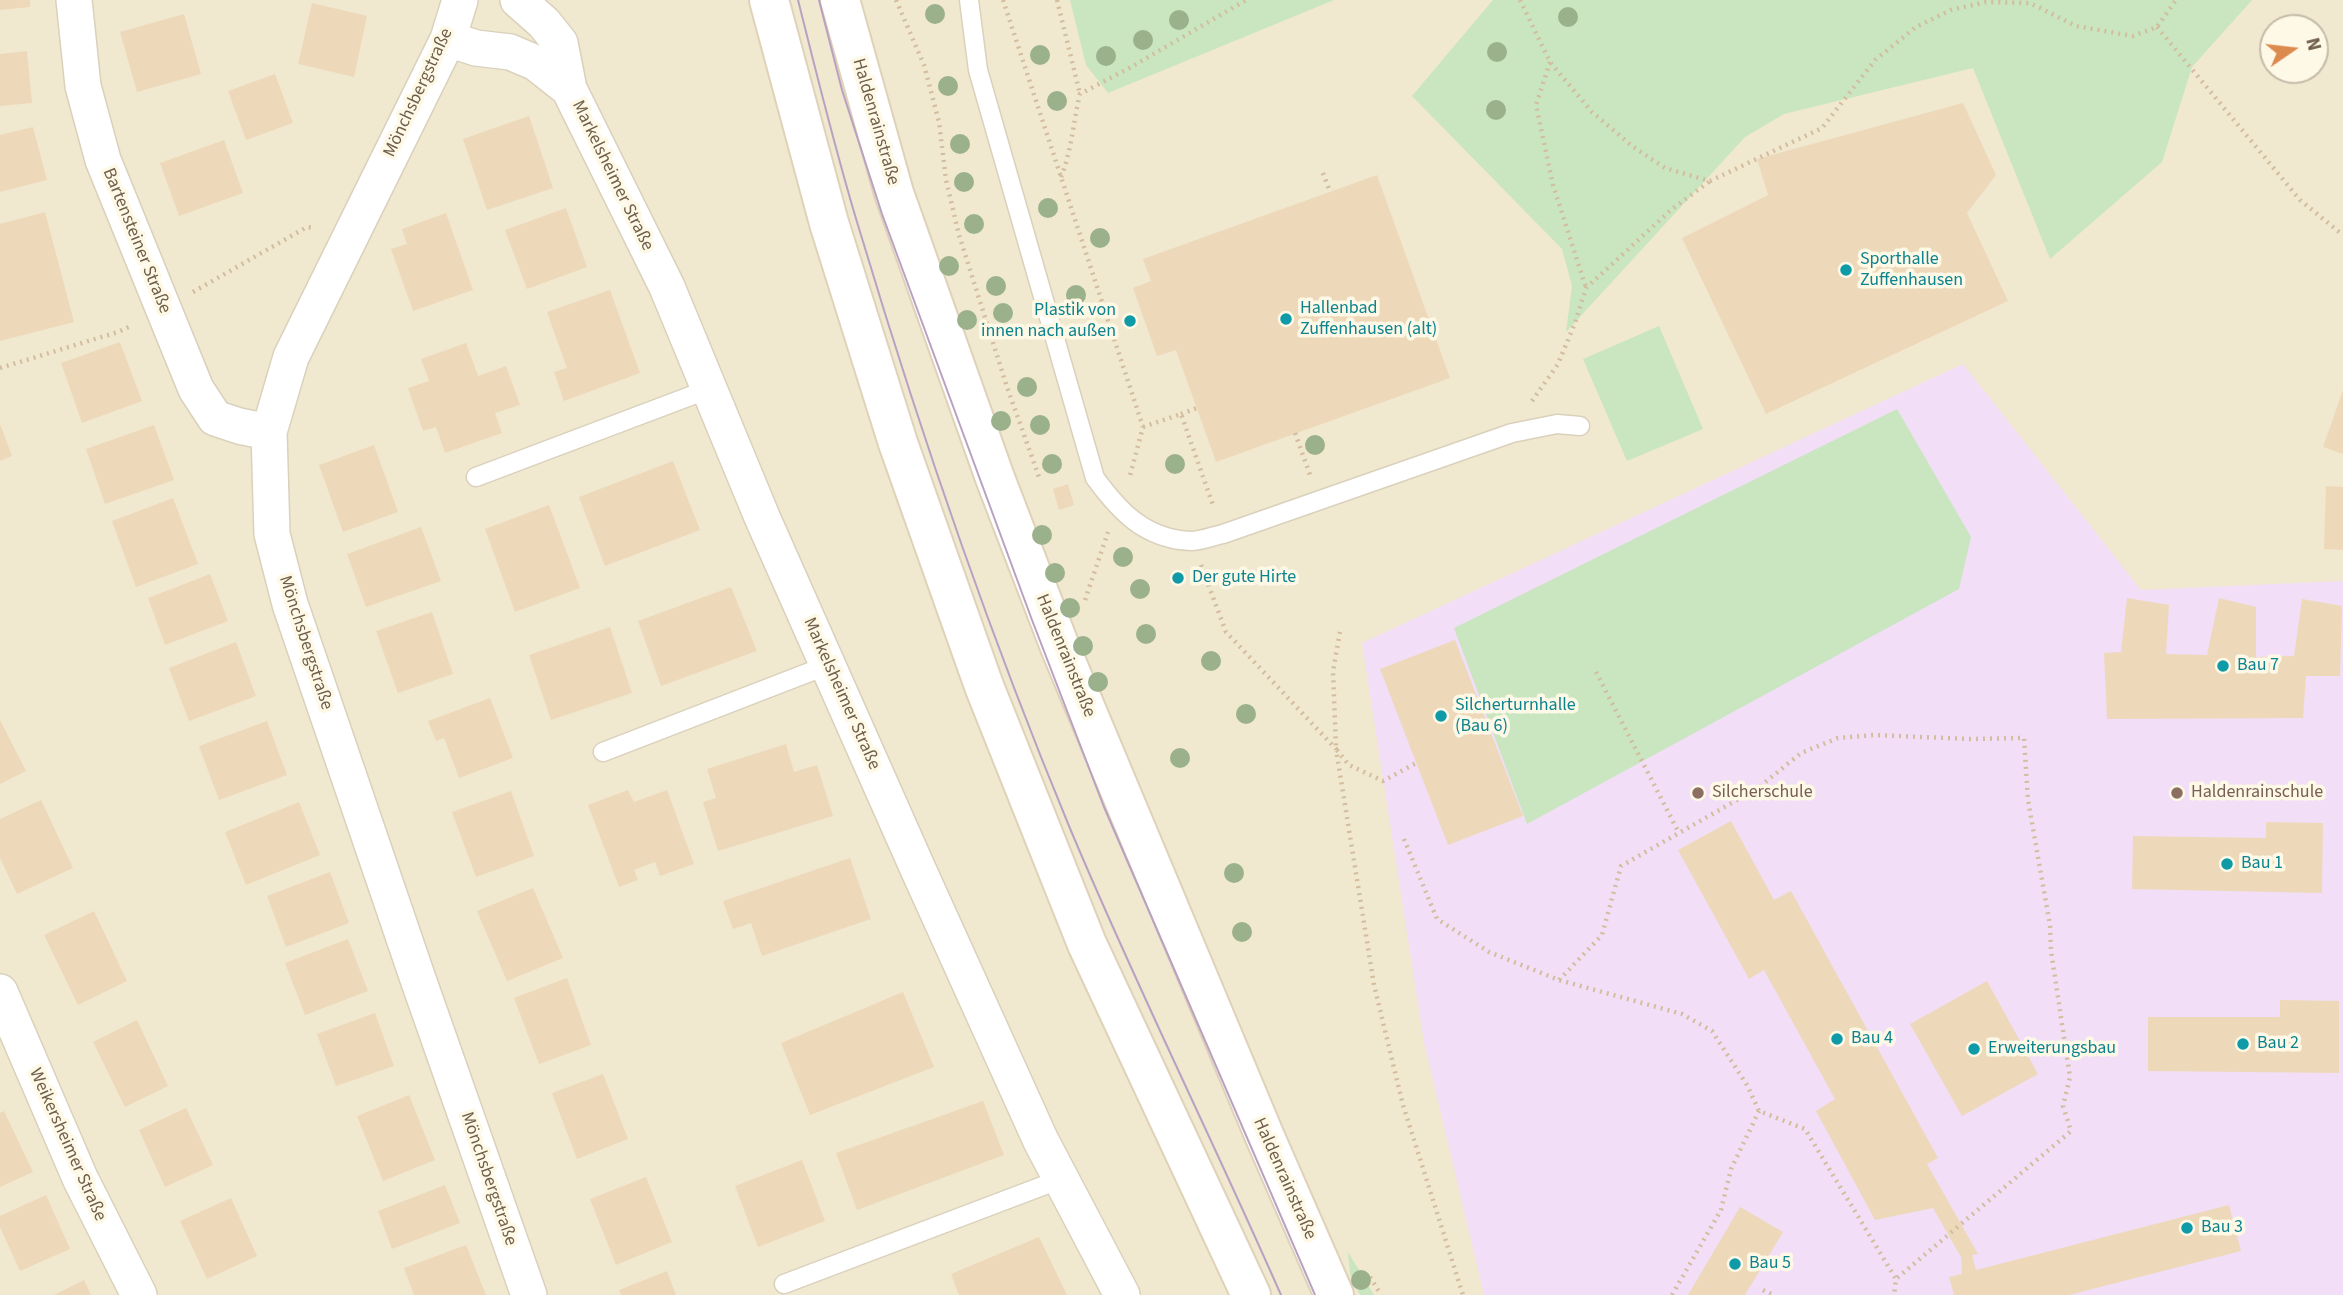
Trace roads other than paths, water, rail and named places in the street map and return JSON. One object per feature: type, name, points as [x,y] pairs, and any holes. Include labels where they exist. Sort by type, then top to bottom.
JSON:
[{"type":"main road","points":[[769,0],[829,223],[894,430],[984,686],[1087,944],[1251,1295]]},
{"type":"main road","name":"Haldenrainstraße","points":[[840,0],[894,193],[995,478],[1060,647],[1334,1295]]},
{"type":"street","name":"Bartensteiner Straße","points":[[74,0],[83,86],[103,160],[196,390],[215,418],[269,432]]},
{"type":"street","name":"Mönchsbergstraße","points":[[460,0],[448,39],[291,357],[269,432],[272,534],[290,604],[529,1295]]},
{"type":"street","name":"Markelsheimer Straße","points":[[518,0],[544,23],[560,43],[569,89],[667,287],[762,517],[1035,1128],[1122,1295]]},
{"type":"street","name":"Markelsheimer Straße","points":[[448,39],[476,48],[510,52],[536,63],[569,89]]},
{"type":"street","name":"Weikersheimer Straße","points":[[0,992],[80,1178],[139,1295]]},
{"type":"lane","points":[[854,48],[856,0]]},
{"type":"lane","points":[[969,0],[978,70],[1095,478],[1116,507],[1138,524],[1160,535],[1193,541],[1223,534],[1523,431],[1558,424],[1580,426]]},
{"type":"lane","points":[[475,477],[709,389]]},
{"type":"lane","points":[[603,752],[828,666]]},
{"type":"lane","points":[[784,1284],[1061,1180]]},
{"type":"tram line","points":[[798,0],[844,177],[884,310],[932,459],[1011,680],[1094,885],[1281,1295]]},
{"type":"tram line","points":[[819,0],[842,90],[882,214],[1032,620],[1104,807],[1315,1295]]},
{"type":"place","name":"Sporthalle Zuffenhausen","points":[[1846,270]]},
{"type":"place","name":"Hallenbad Zuffenhausen (alt)","points":[[1286,319]]},
{"type":"place","name":"Plastik von innen nach außen","points":[[1130,321]]},
{"type":"place","name":"Der gute Hirte","points":[[1178,578]]},
{"type":"place","name":"Bau 7","points":[[2223,666]]},
{"type":"place","name":"Silcherturnhalle (Bau 6)","points":[[1441,716]]},
{"type":"place","name":"Silcherschule","points":[[1698,793]]},
{"type":"place","name":"Haldenrainschule","points":[[2177,793]]},
{"type":"place","name":"Bau 1","points":[[2227,864]]},
{"type":"place","name":"Bau 4","points":[[1837,1039]]},
{"type":"place","name":"Bau 2","points":[[2243,1044]]},
{"type":"place","name":"Erweiterungsbau","points":[[1974,1049]]},
{"type":"place","name":"Bau 3","points":[[2187,1228]]},
{"type":"place","name":"Bau 5","points":[[1735,1264]]}]
